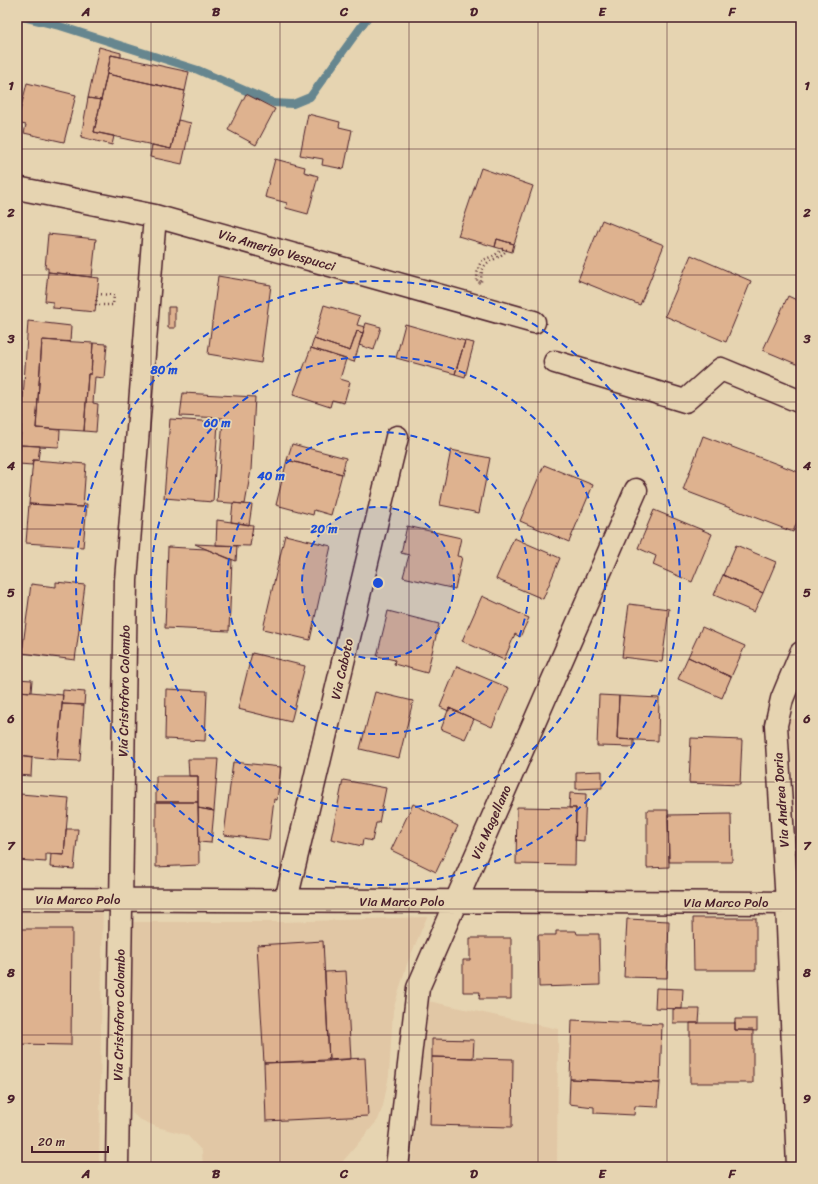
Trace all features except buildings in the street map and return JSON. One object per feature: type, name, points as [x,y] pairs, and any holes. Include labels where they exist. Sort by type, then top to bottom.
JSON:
[{"type":"street","name":"Via Amerigo Vespucci","points":[[17,188],[155,216],[534,322]]},
{"type":"street","name":"Via Cristoforo Colombo","points":[[117,1167],[126,580],[155,216]]},
{"type":"street","points":[[555,362],[685,401],[721,369],[801,402]]},
{"type":"street","name":"Via Caboto","points":[[286,900],[397,437]]},
{"type":"street","name":"Via Magellano","points":[[398,1167],[418,988],[636,490]]},
{"type":"street","name":"Via Andrea Doria","points":[[798,1167],[787,903],[776,725],[782,699],[801,653]]},
{"type":"street","name":"Via Marco Polo","points":[[17,899],[787,903]]},
{"type":"path","points":[[502,249],[506,250],[501,256],[485,263],[481,271],[481,283],[477,282],[478,270],[483,260],[502,249]]},
{"type":"path","points":[[97,294],[114,295],[113,305],[96,304],[97,294]]},
{"type":"shaded area","points":[[789,719],[801,719],[801,894]]},
{"type":"shaded area","points":[[17,889],[103,896],[99,1166],[17,1167]]},
{"type":"shaded area","points":[[427,917],[407,964],[393,1010],[389,1075],[383,1106],[378,1120],[338,1167],[203,1167],[202,1151],[187,1135],[157,1127],[139,1119],[132,1113],[127,922],[282,922]]},
{"type":"shaded area","points":[[428,1001],[558,1029],[557,1167],[411,1167]]},
{"type":"waterway","points":[[23,17],[60,26],[198,70],[274,103],[293,104],[310,97],[368,17]]}]
